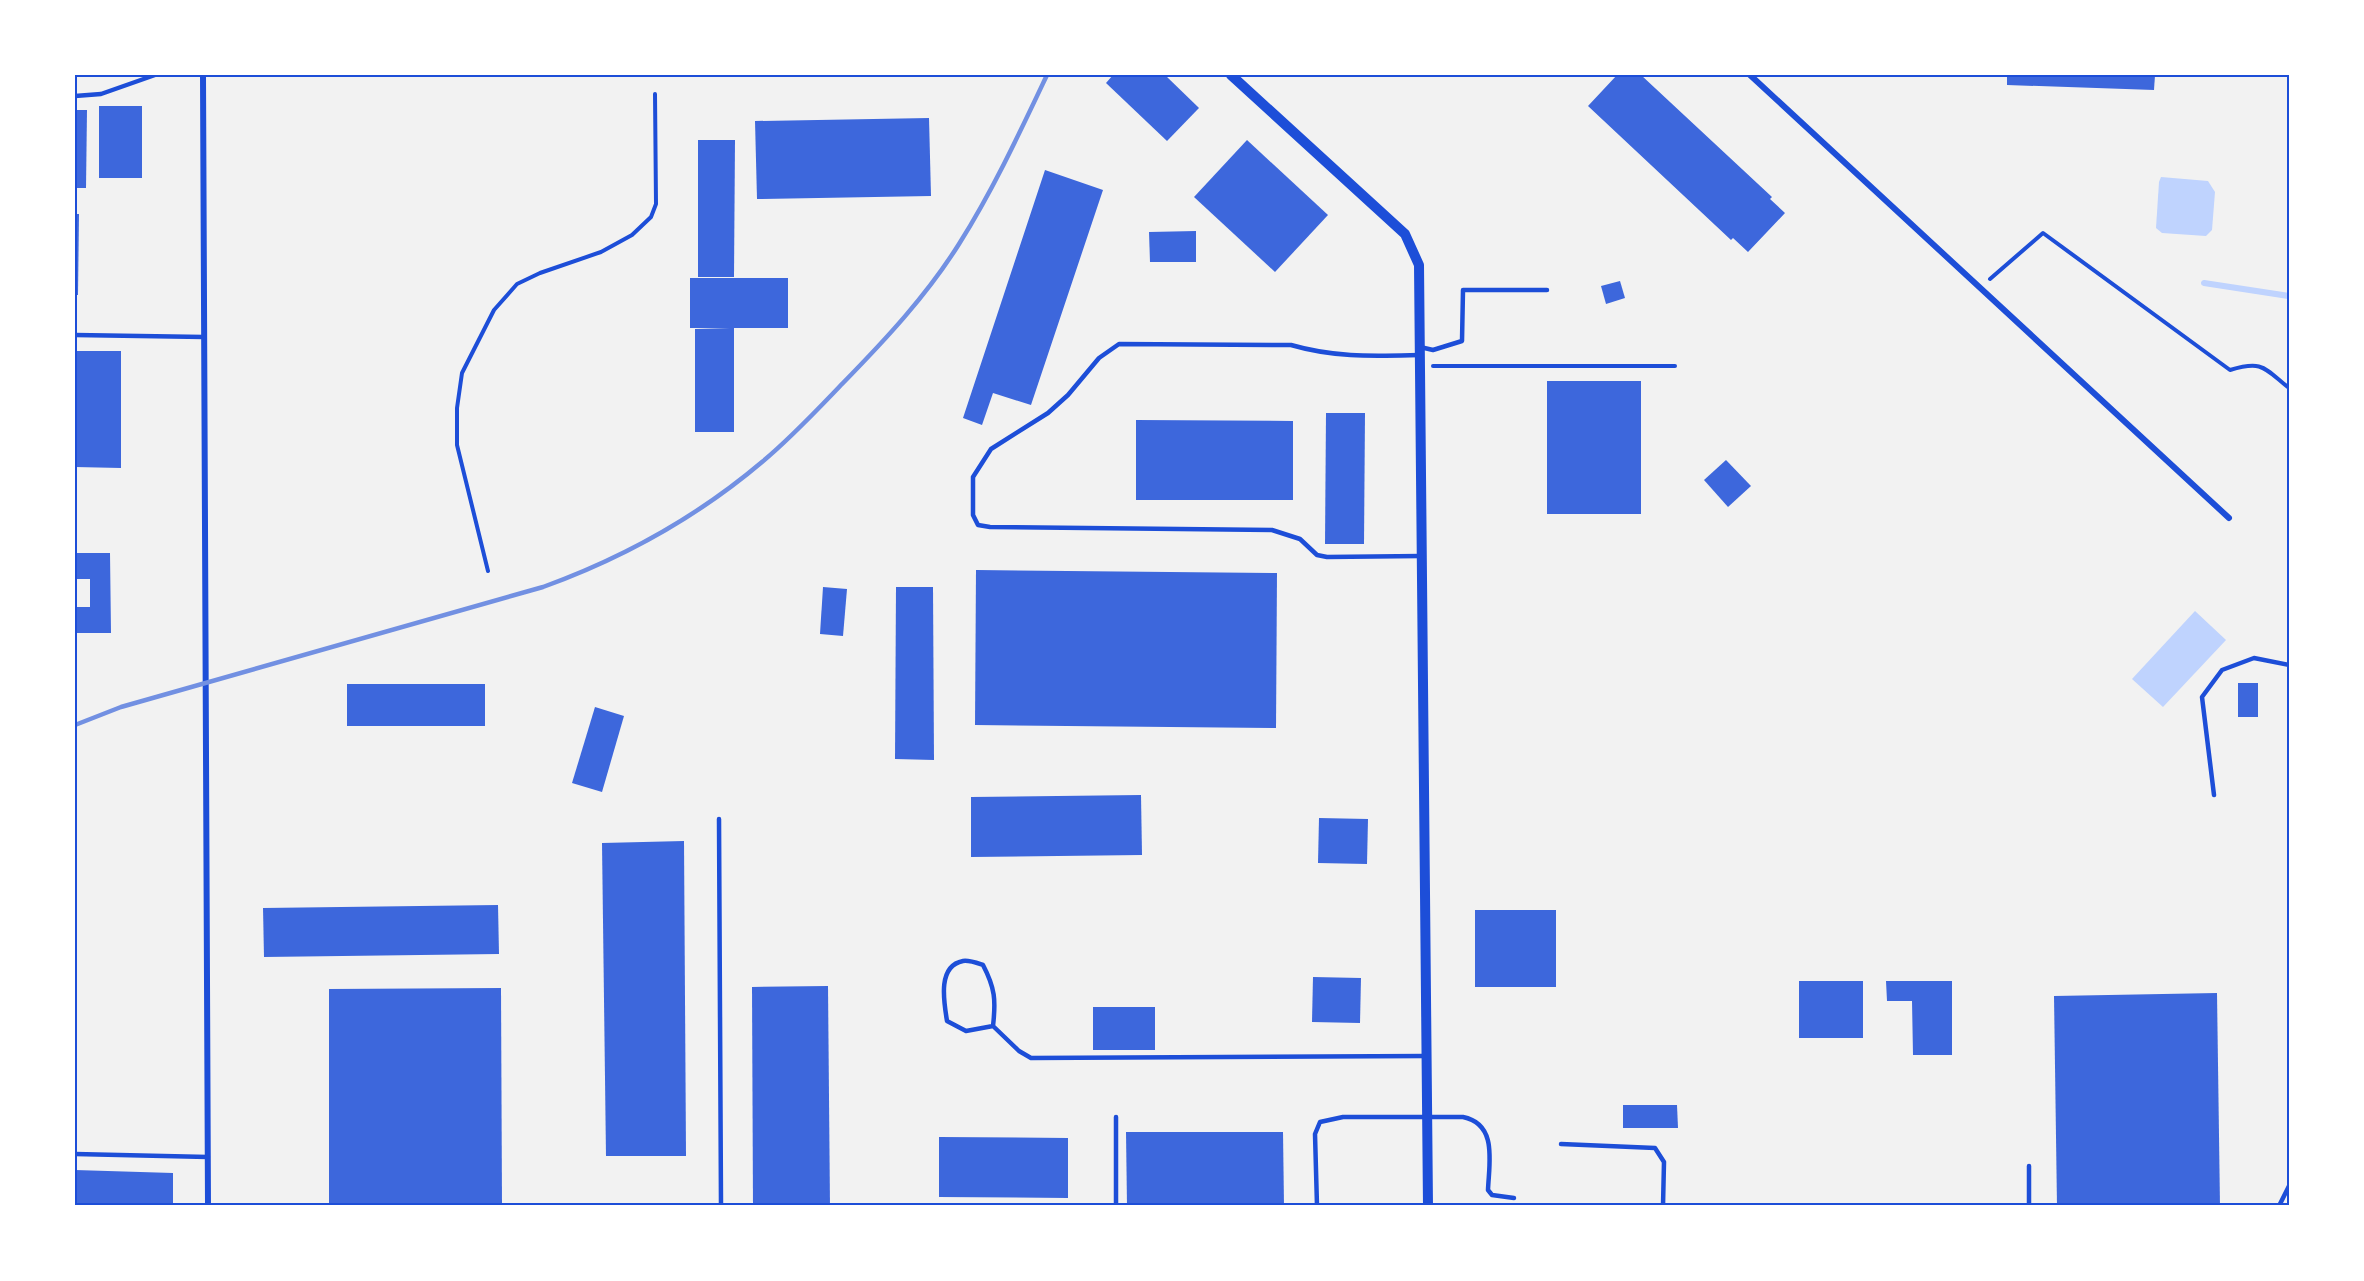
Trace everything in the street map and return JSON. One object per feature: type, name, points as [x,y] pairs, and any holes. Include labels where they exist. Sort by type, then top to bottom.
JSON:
[{"type":"street","points":[[203,75],[208,1206]]},
{"type":"street","points":[[1231,75],[1404,234],[1419,265],[1428,1206]]},
{"type":"street","points":[[1750,75],[2229,518]]},
{"type":"lane","points":[[75,96],[101,94],[155,75]]},
{"type":"lane","points":[[1422,556],[1327,557],[1317,555],[1300,539],[1272,530],[978,525],[973,515],[973,477],[991,449],[1048,413],[1068,395],[1099,357],[1119,344],[1291,345],[1312,351],[1353,357],[1420,356],[1461,341],[1463,290],[1547,291]]},
{"type":"lane","points":[[75,335],[204,337]]},
{"type":"lane","points":[[2214,795],[2202,697],[2222,670],[2254,658],[2289,665]]},
{"type":"lane","points":[[719,819],[721,1206]]},
{"type":"lane","points":[[965,960],[983,965],[992,982],[996,1003],[993,1026],[966,1031],[946,1021],[943,1000],[944,980],[952,966],[965,960]]},
{"type":"lane","points":[[993,1026],[1019,1051],[1031,1058],[1426,1056]]},
{"type":"lane","points":[[1116,1117],[1116,1206]]},
{"type":"lane","points":[[1317,1206],[1315,1134],[1320,1122],[1343,1118],[1463,1117],[1478,1122],[1488,1142],[1488,1190],[1492,1195],[1501,1198],[1514,1198]]},
{"type":"lane","points":[[1562,1144],[1655,1148],[1664,1162],[1664,1206]]},
{"type":"lane","points":[[75,1154],[208,1157]]},
{"type":"lane","points":[[2029,1166],[2029,1206]]},
{"type":"lane","points":[[2279,1206],[2289,1186]]},
{"type":"path","points":[[488,571],[457,445],[457,408],[462,373],[494,310],[517,284],[540,273],[602,252],[632,235],[651,217],[656,204],[655,94]]},
{"type":"path","points":[[1980,288],[2043,233],[2230,370],[2249,364],[2262,366],[2289,388]]},
{"type":"path","points":[[1420,356],[1675,366]]},
{"type":"water","points":[[2161,177],[2208,181],[2215,192],[2212,230],[2206,236],[2162,233],[2156,228]]},
{"type":"water","points":[[2195,611],[2226,640],[2163,707],[2132,679]]},
{"type":"building","points":[[1113,75],[1165,75],[1199,108],[1167,141],[1106,83]]},
{"type":"building","points":[[1617,75],[1641,75],[1772,197],[1770,199],[1785,213],[1748,252],[1733,238],[1731,240],[1588,106]]},
{"type":"building","points":[[2007,75],[2155,75],[2154,90],[2007,85]]},
{"type":"building","points":[[99,106],[142,106],[142,178],[99,178]]},
{"type":"building","points":[[75,110],[87,110],[86,188],[75,188]]},
{"type":"building","points":[[929,118],[931,196],[757,199],[755,121]]},
{"type":"building","points":[[698,140],[735,140],[734,277],[698,277]]},
{"type":"building","points":[[1247,140],[1328,215],[1275,272],[1194,197]]},
{"type":"building","points":[[1045,170],[1103,190],[1031,405],[993,393],[982,425],[963,418]]},
{"type":"building","points":[[75,214],[79,214],[78,295],[75,295]]},
{"type":"building","points":[[1196,231],[1196,262],[1150,262],[1149,232]]},
{"type":"building","points":[[690,278],[788,278],[788,328],[734,328],[734,432],[695,432],[695,329],[730,328],[690,328]]},
{"type":"building","points":[[1620,281],[1625,298],[1606,304],[1601,286]]},
{"type":"building","points":[[75,351],[121,351],[121,468],[75,467]]},
{"type":"building","points":[[1547,381],[1641,381],[1641,514],[1547,514]]},
{"type":"building","points":[[1326,413],[1365,413],[1364,544],[1325,544]]},
{"type":"building","points":[[1136,420],[1293,421],[1293,500],[1136,500]]},
{"type":"building","points":[[1726,460],[1751,486],[1728,507],[1704,480]]},
{"type":"building","points":[[75,553],[110,553],[111,633],[75,633],[75,607],[90,607],[90,579],[75,579]]},
{"type":"building","points":[[976,570],[1277,573],[1276,728],[975,725]]},
{"type":"building","points":[[823,587],[847,589],[843,636],[820,634]]},
{"type":"building","points":[[896,587],[933,587],[934,760],[895,759]]},
{"type":"building","points":[[2238,683],[2258,683],[2258,717],[2238,717]]},
{"type":"building","points":[[347,684],[485,684],[485,726],[347,726]]},
{"type":"building","points":[[595,707],[624,716],[602,792],[572,783]]},
{"type":"building","points":[[1141,795],[1142,855],[971,857],[971,797]]},
{"type":"building","points":[[1319,818],[1368,819],[1367,864],[1318,863]]},
{"type":"building","points":[[684,841],[686,1156],[606,1156],[602,843]]},
{"type":"building","points":[[498,905],[499,954],[264,957],[263,908]]},
{"type":"building","points":[[1475,910],[1556,910],[1556,987],[1475,987]]},
{"type":"building","points":[[1313,977],[1361,978],[1360,1023],[1312,1022]]},
{"type":"building","points":[[1799,981],[1863,981],[1863,1038],[1799,1038]]},
{"type":"building","points":[[1886,981],[1952,981],[1952,1055],[1913,1055],[1912,1001],[1887,1001]]},
{"type":"building","points":[[828,986],[830,1206],[753,1206],[752,987]]},
{"type":"building","points":[[501,988],[502,1206],[329,1206],[329,989]]},
{"type":"building","points":[[2217,993],[2220,1206],[2057,1206],[2054,996]]},
{"type":"building","points":[[1093,1007],[1155,1007],[1155,1050],[1093,1050]]},
{"type":"building","points":[[1623,1105],[1677,1105],[1678,1128],[1623,1128]]},
{"type":"building","points":[[1126,1132],[1283,1132],[1284,1206],[1127,1206]]},
{"type":"building","points":[[939,1137],[1068,1138],[1068,1198],[939,1197]]},
{"type":"building","points":[[75,1170],[173,1173],[173,1206],[75,1206]]},
{"type":"waterway","points":[[2204,283],[2289,296]]},
{"type":"railway","points":[[75,725],[121,707],[543,587],[573,576],[630,549],[712,501],[794,434],[875,350],[920,299],[947,263],[983,203],[1047,75]]}]
